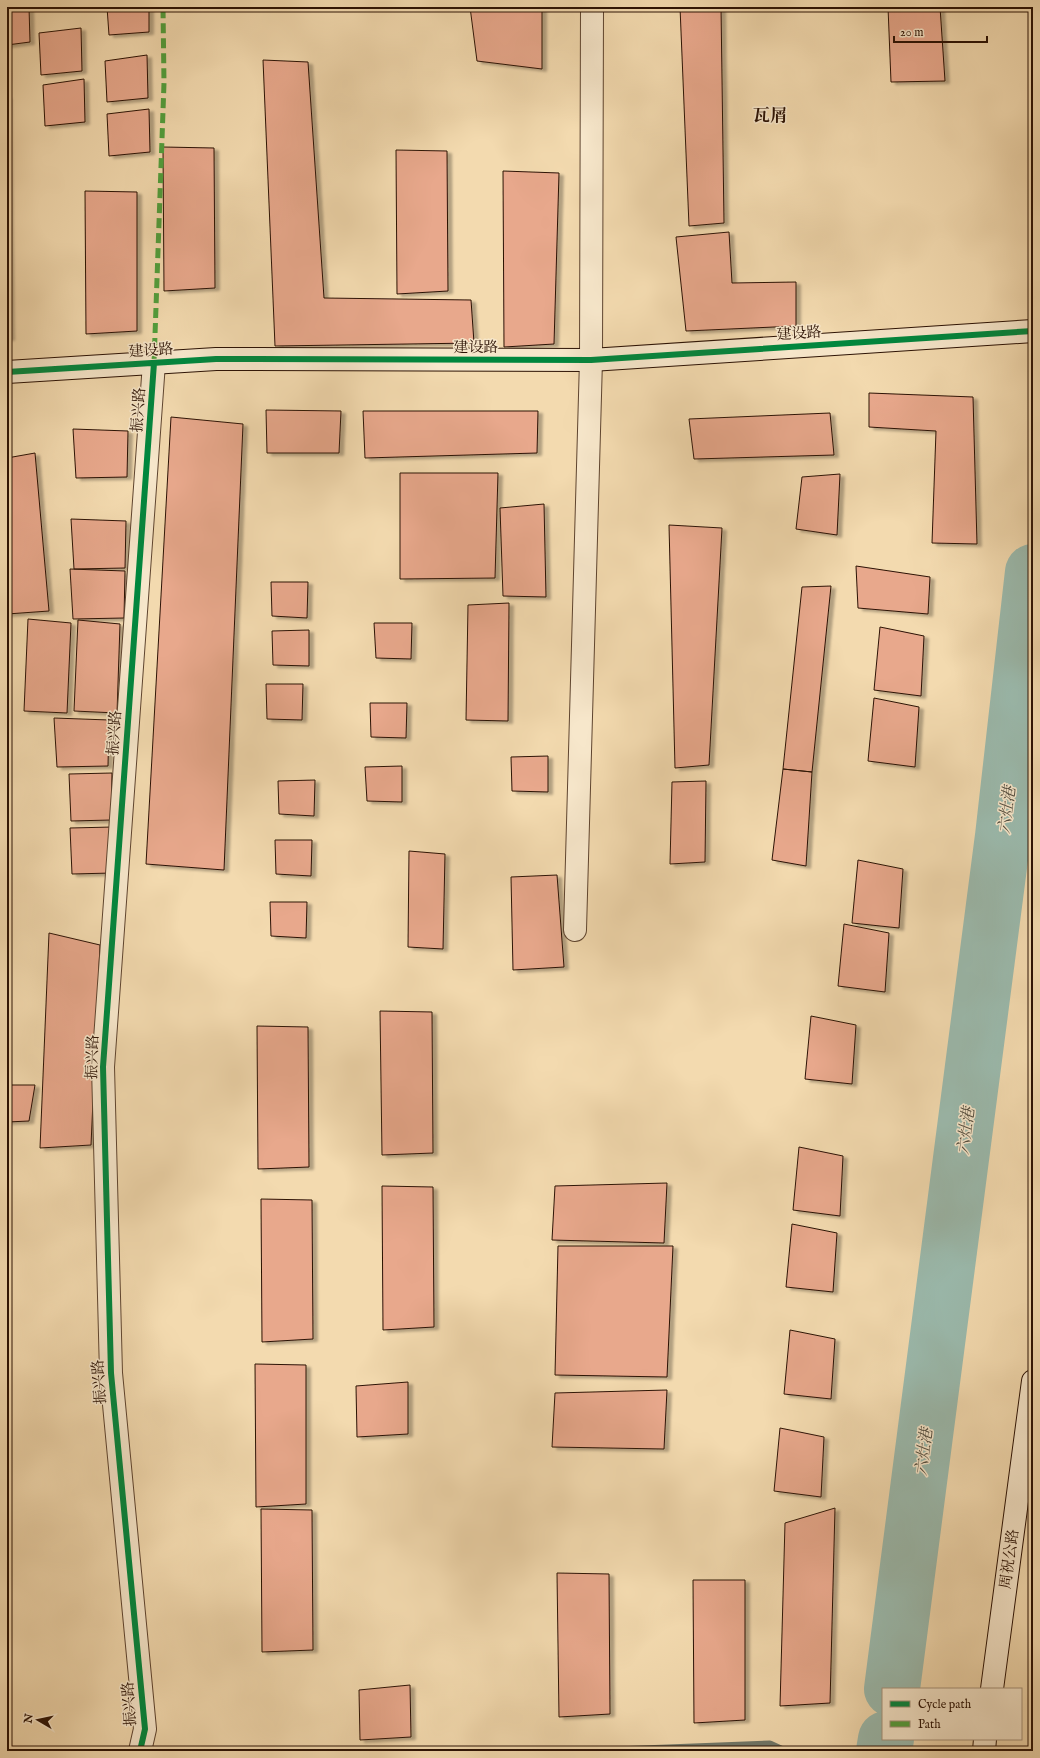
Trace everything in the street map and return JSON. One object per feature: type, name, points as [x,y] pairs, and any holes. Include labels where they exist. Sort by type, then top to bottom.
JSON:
[{"type":"street","points":[[575,930],[591,360],[592,7]]},
{"type":"street","name":"建设路","points":[[7,372],[216,359],[591,360],[1033,331]]},
{"type":"street","name":"振兴路","points":[[140,1751],[145,1729],[111,1373],[103,1067],[154,363]]},
{"type":"street","name":"周祝公路","points":[[992,1688],[1033,1381]]},
{"type":"street","points":[[984,1751],[985,1740]]},
{"type":"building","points":[[7,7],[29,7],[30,42],[7,45]]},
{"type":"building","points":[[107,7],[149,7],[149,32],[109,35]]},
{"type":"building","points":[[470,7],[542,7],[542,69],[477,61]]},
{"type":"building","points":[[680,7],[721,7],[724,223],[689,226]]},
{"type":"building","points":[[888,7],[940,7],[945,81],[891,82]]},
{"type":"building","points":[[81,28],[82,71],[41,75],[39,33]]},
{"type":"building","points":[[147,55],[148,98],[107,102],[105,61]]},
{"type":"building","points":[[263,60],[308,62],[324,298],[471,300],[474,343],[275,346]]},
{"type":"building","points":[[84,79],[85,122],[45,126],[43,85]]},
{"type":"building","points":[[7,96],[10,338],[7,338]]},
{"type":"building","points":[[149,109],[150,152],[109,156],[107,114]]},
{"type":"building","points":[[163,147],[214,148],[215,288],[164,291]]},
{"type":"building","points":[[396,150],[447,151],[448,291],[397,294]]},
{"type":"building","points":[[503,171],[559,173],[554,344],[504,347]]},
{"type":"building","points":[[85,191],[137,192],[137,331],[86,334]]},
{"type":"building","points":[[729,232],[732,283],[796,282],[796,326],[686,331],[676,237]]},
{"type":"building","points":[[869,393],[973,397],[977,544],[932,543],[936,431],[869,427]]},
{"type":"building","points":[[266,410],[341,411],[339,453],[267,453]]},
{"type":"building","points":[[363,411],[538,411],[537,453],[365,458]]},
{"type":"building","points":[[830,413],[834,455],[694,459],[689,419]]},
{"type":"building","points":[[171,417],[243,424],[224,870],[146,864]]},
{"type":"building","points":[[73,429],[128,431],[127,477],[76,478]]},
{"type":"building","points":[[35,453],[49,611],[7,614],[7,458]]},
{"type":"building","points":[[400,473],[498,473],[495,578],[400,579]]},
{"type":"building","points":[[840,474],[837,535],[796,529],[802,477]]},
{"type":"building","points":[[544,504],[546,597],[503,596],[500,508]]},
{"type":"building","points":[[71,519],[126,521],[125,568],[74,569]]},
{"type":"building","points":[[669,525],[722,528],[709,765],[675,768]]},
{"type":"building","points":[[856,566],[930,577],[928,614],[858,608]]},
{"type":"building","points":[[70,569],[125,571],[124,618],[73,619]]},
{"type":"building","points":[[271,582],[308,582],[307,618],[272,616]]},
{"type":"building","points":[[831,586],[812,772],[783,769],[802,587]]},
{"type":"building","points":[[509,603],[508,721],[466,720],[468,605]]},
{"type":"building","points":[[28,619],[71,623],[67,713],[24,711]]},
{"type":"building","points":[[78,620],[120,624],[117,713],[74,711]]},
{"type":"building","points":[[374,623],[412,623],[411,659],[376,658]]},
{"type":"building","points":[[880,627],[924,636],[921,696],[874,690]]},
{"type":"building","points":[[309,630],[309,666],[273,665],[272,631]]},
{"type":"building","points":[[266,684],[303,684],[302,720],[267,719]]},
{"type":"building","points":[[874,698],[919,707],[915,767],[868,761]]},
{"type":"building","points":[[370,703],[407,703],[406,738],[371,737]]},
{"type":"building","points":[[54,718],[109,720],[108,766],[57,767]]},
{"type":"building","points":[[548,756],[548,792],[512,791],[511,757]]},
{"type":"building","points":[[402,766],[402,802],[367,801],[365,767]]},
{"type":"building","points":[[783,769],[812,772],[806,866],[772,860]]},
{"type":"building","points":[[112,773],[111,820],[71,821],[69,774]]},
{"type":"building","points":[[315,780],[314,816],[279,814],[278,781]]},
{"type":"building","points":[[706,781],[705,862],[670,864],[672,782]]},
{"type":"building","points":[[113,827],[112,873],[72,874],[70,828]]},
{"type":"building","points":[[275,840],[312,840],[311,876],[276,874]]},
{"type":"building","points":[[409,851],[445,854],[443,949],[408,947]]},
{"type":"building","points":[[858,860],[903,869],[899,928],[852,923]]},
{"type":"building","points":[[557,875],[564,967],[513,970],[511,877]]},
{"type":"building","points":[[270,902],[307,902],[306,938],[271,936]]},
{"type":"building","points":[[844,924],[889,933],[885,992],[838,986]]},
{"type":"building","points":[[49,933],[100,945],[91,1145],[40,1148]]},
{"type":"building","points":[[380,1011],[432,1012],[433,1153],[382,1155]]},
{"type":"building","points":[[811,1016],[856,1025],[852,1084],[805,1079]]},
{"type":"building","points":[[257,1026],[308,1027],[309,1167],[258,1169]]},
{"type":"building","points":[[7,1085],[35,1085],[29,1121],[7,1122]]},
{"type":"building","points":[[799,1147],[843,1156],[840,1216],[793,1210]]},
{"type":"building","points":[[667,1183],[664,1243],[552,1240],[555,1186]]},
{"type":"building","points":[[382,1186],[433,1187],[434,1327],[383,1330]]},
{"type":"building","points":[[261,1199],[312,1200],[313,1339],[262,1342]]},
{"type":"building","points":[[792,1224],[837,1233],[833,1292],[786,1287]]},
{"type":"building","points":[[558,1246],[673,1246],[667,1377],[555,1375]]},
{"type":"building","points":[[790,1330],[835,1339],[831,1399],[784,1394]]},
{"type":"building","points":[[255,1364],[306,1365],[306,1504],[256,1507]]},
{"type":"building","points":[[408,1382],[408,1434],[357,1437],[356,1386]]},
{"type":"building","points":[[667,1390],[664,1449],[552,1447],[555,1393]]},
{"type":"building","points":[[780,1428],[824,1437],[821,1497],[774,1491]]},
{"type":"building","points":[[835,1508],[830,1703],[780,1706],[785,1523]]},
{"type":"building","points":[[261,1509],[312,1510],[313,1650],[262,1652]]},
{"type":"building","points":[[557,1573],[609,1574],[610,1714],[559,1717]]},
{"type":"building","points":[[693,1580],[745,1580],[745,1720],[694,1723]]},
{"type":"building","points":[[410,1685],[411,1737],[360,1740],[359,1690]]},
{"type":"waterway","name":"六灶港","points":[[892,1688],[1003,836],[1033,572]]},
{"type":"waterway","name":"六灶港","points":[[884,1751],[886,1740]]},
{"type":"waterway","points":[[616,1751],[770,1745],[783,1751]]},
{"type":"marked path","points":[[154,363],[164,83],[163,7]]},
{"type":"cycle path","points":[[7,372],[216,359],[591,360],[1033,331]]},
{"type":"cycle path","points":[[140,1751],[145,1729],[111,1373],[103,1067],[154,363]]},
{"type":"district","name":"瓦屑","points":[[770,115]]}]
